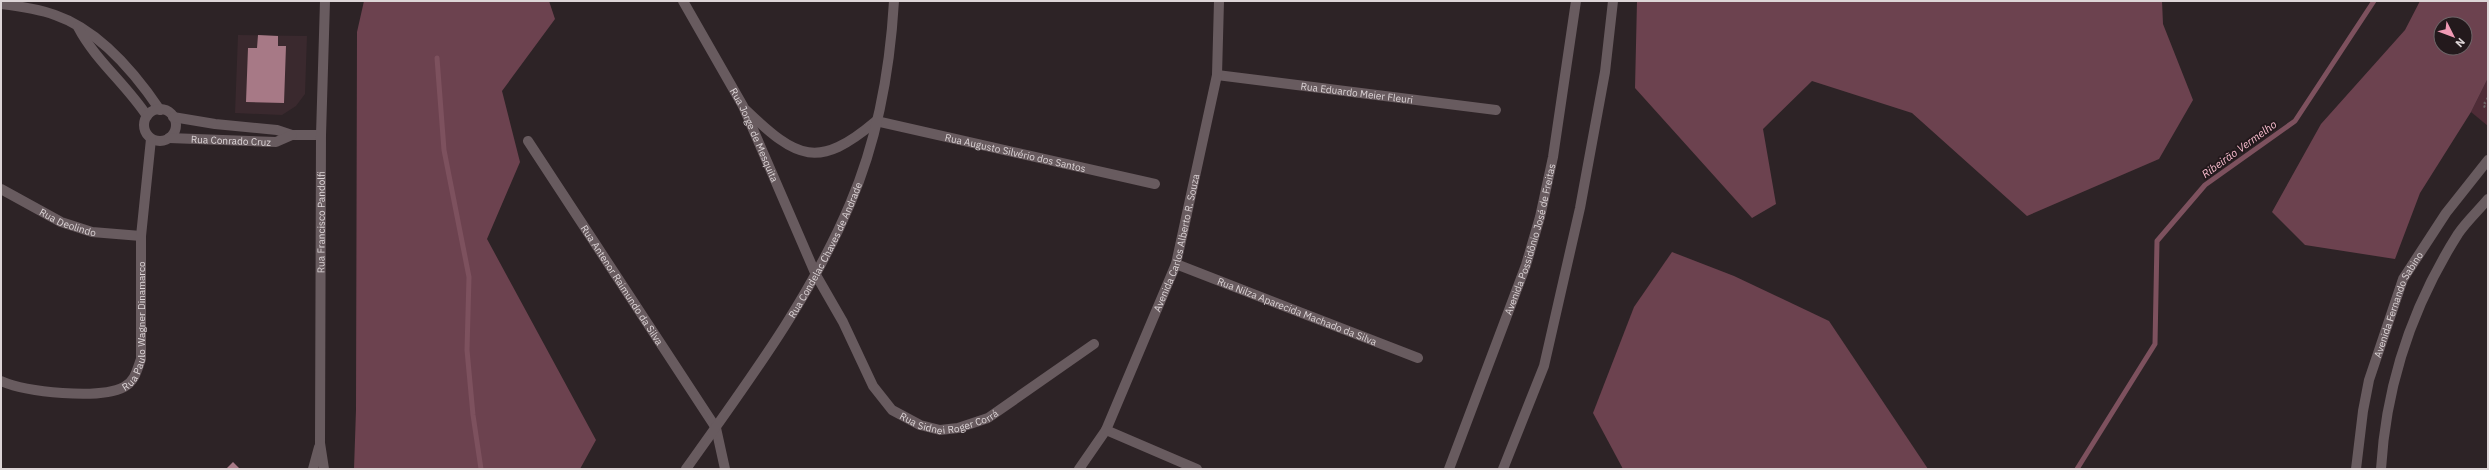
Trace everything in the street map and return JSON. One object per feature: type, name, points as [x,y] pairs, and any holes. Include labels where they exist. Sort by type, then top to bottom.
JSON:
[{"type":"street","name":"Rua Francisco Pandolfi","points":[[320,443],[321,135],[326,1]]},
{"type":"street","name":"Rua Jorge de Mesquita","points":[[683,1],[743,106],[816,275]]},
{"type":"street","name":"Rua Condelac Chaves de Andrade","points":[[686,469],[716,428],[788,322],[816,275],[851,203],[876,121],[890,49],[894,1]]},
{"type":"street","name":"Avenida Carlos Alberto R. Souza","points":[[1079,469],[1106,430],[1176,264],[1217,75],[1219,1]]},
{"type":"street","name":"Avenida Possidônio José de Freitas","points":[[1449,469],[1526,265],[1540,217],[1553,157],[1576,1]]},
{"type":"street","points":[[1503,469],[1544,366],[1567,265],[1605,72],[1612,1]]},
{"type":"street","points":[[1,4],[56,15],[89,32],[108,48],[148,93],[160,110],[173,117],[176,126],[169,138],[160,141],[152,139],[145,130],[147,116],[130,92],[87,44],[78,27]]},
{"type":"street","name":"Rua Eduardo Meier Fleuri","points":[[1217,75],[1496,110]]},
{"type":"street","points":[[743,106],[771,134],[800,152],[817,154],[833,150],[862,134],[876,121]]},
{"type":"street","points":[[147,116],[154,111],[160,110]]},
{"type":"street","name":"Rua Conrado Cruz","points":[[173,117],[215,124],[277,130],[292,135],[321,135]]},
{"type":"street","name":"Rua Augusto Silvério dos Santos","points":[[876,121],[1155,184]]},
{"type":"street","name":"Rua Conrado Cruz","points":[[169,138],[276,142],[292,135]]},
{"type":"street","name":"Rua Paulo Wagner Dinamarco","points":[[1,381],[40,391],[85,395],[124,387],[135,377],[141,359],[141,236],[152,139]]},
{"type":"street","name":"Rua Antenor Raimundo da Silva","points":[[528,141],[716,428]]},
{"type":"street","name":"Avenida Fernando Sabino","points":[[2356,469],[2363,411],[2369,380],[2403,279],[2446,213],[2488,160]]},
{"type":"street","name":"Rua Deolindo","points":[[1,189],[61,222],[86,230],[141,236]]},
{"type":"street","name":"Avenida Fernando Sabino","points":[[2381,469],[2386,422],[2393,386],[2401,357],[2424,296],[2459,233],[2488,199]]},
{"type":"street","name":"Rua Nilza Aparecida Machado da Silva","points":[[1176,264],[1418,358]]},
{"type":"street","name":"Rua Sidnei Roger Corrá","points":[[816,275],[843,322],[873,386],[892,410],[920,425],[940,430],[958,428],[988,418],[1094,344]]},
{"type":"street","points":[[716,428],[725,469]]},
{"type":"street","points":[[1106,430],[1197,469]]},
{"type":"street","points":[[313,469],[320,443]]},
{"type":"street","points":[[320,443],[324,469]]},
{"type":"path","points":[[2488,98],[2483,106],[2488,108]]},
{"type":"shaded area","points":[[364,1],[549,1],[555,19],[502,91],[520,162],[487,239],[596,440],[580,469],[354,469],[356,410],[357,32]]},
{"type":"shaded area","points":[[1637,1],[2162,1],[2163,24],[2193,100],[2159,159],[2027,216],[1912,113],[1812,81],[1763,129],[1776,204],[1752,218],[1635,88]]},
{"type":"shaded area","points":[[2420,1],[2488,1],[2488,78],[2471,112],[2420,193],[2395,259],[2305,245],[2272,212],[2321,124],[2405,30]]},
{"type":"shaded area","points":[[238,35],[307,36],[305,94],[296,106],[282,115],[235,113]]},
{"type":"shaded area","points":[[2488,78],[2488,126],[2471,112]]},
{"type":"shaded area","points":[[1672,252],[1734,276],[1829,321],[1928,469],[1623,469],[1593,413],[1634,307]]},
{"type":"building","points":[[258,35],[278,36],[278,46],[286,46],[284,103],[246,102],[248,48],[257,48]]},
{"type":"building","points":[[233,462],[240,469],[226,469]]},
{"type":"waterway","name":"Ribeirão Vermelho","points":[[2077,469],[2155,344],[2157,241],[2205,185],[2295,121],[2374,1]]},
{"type":"waterway","points":[[437,58],[444,150],[469,277],[467,350],[473,415],[481,469]]}]
